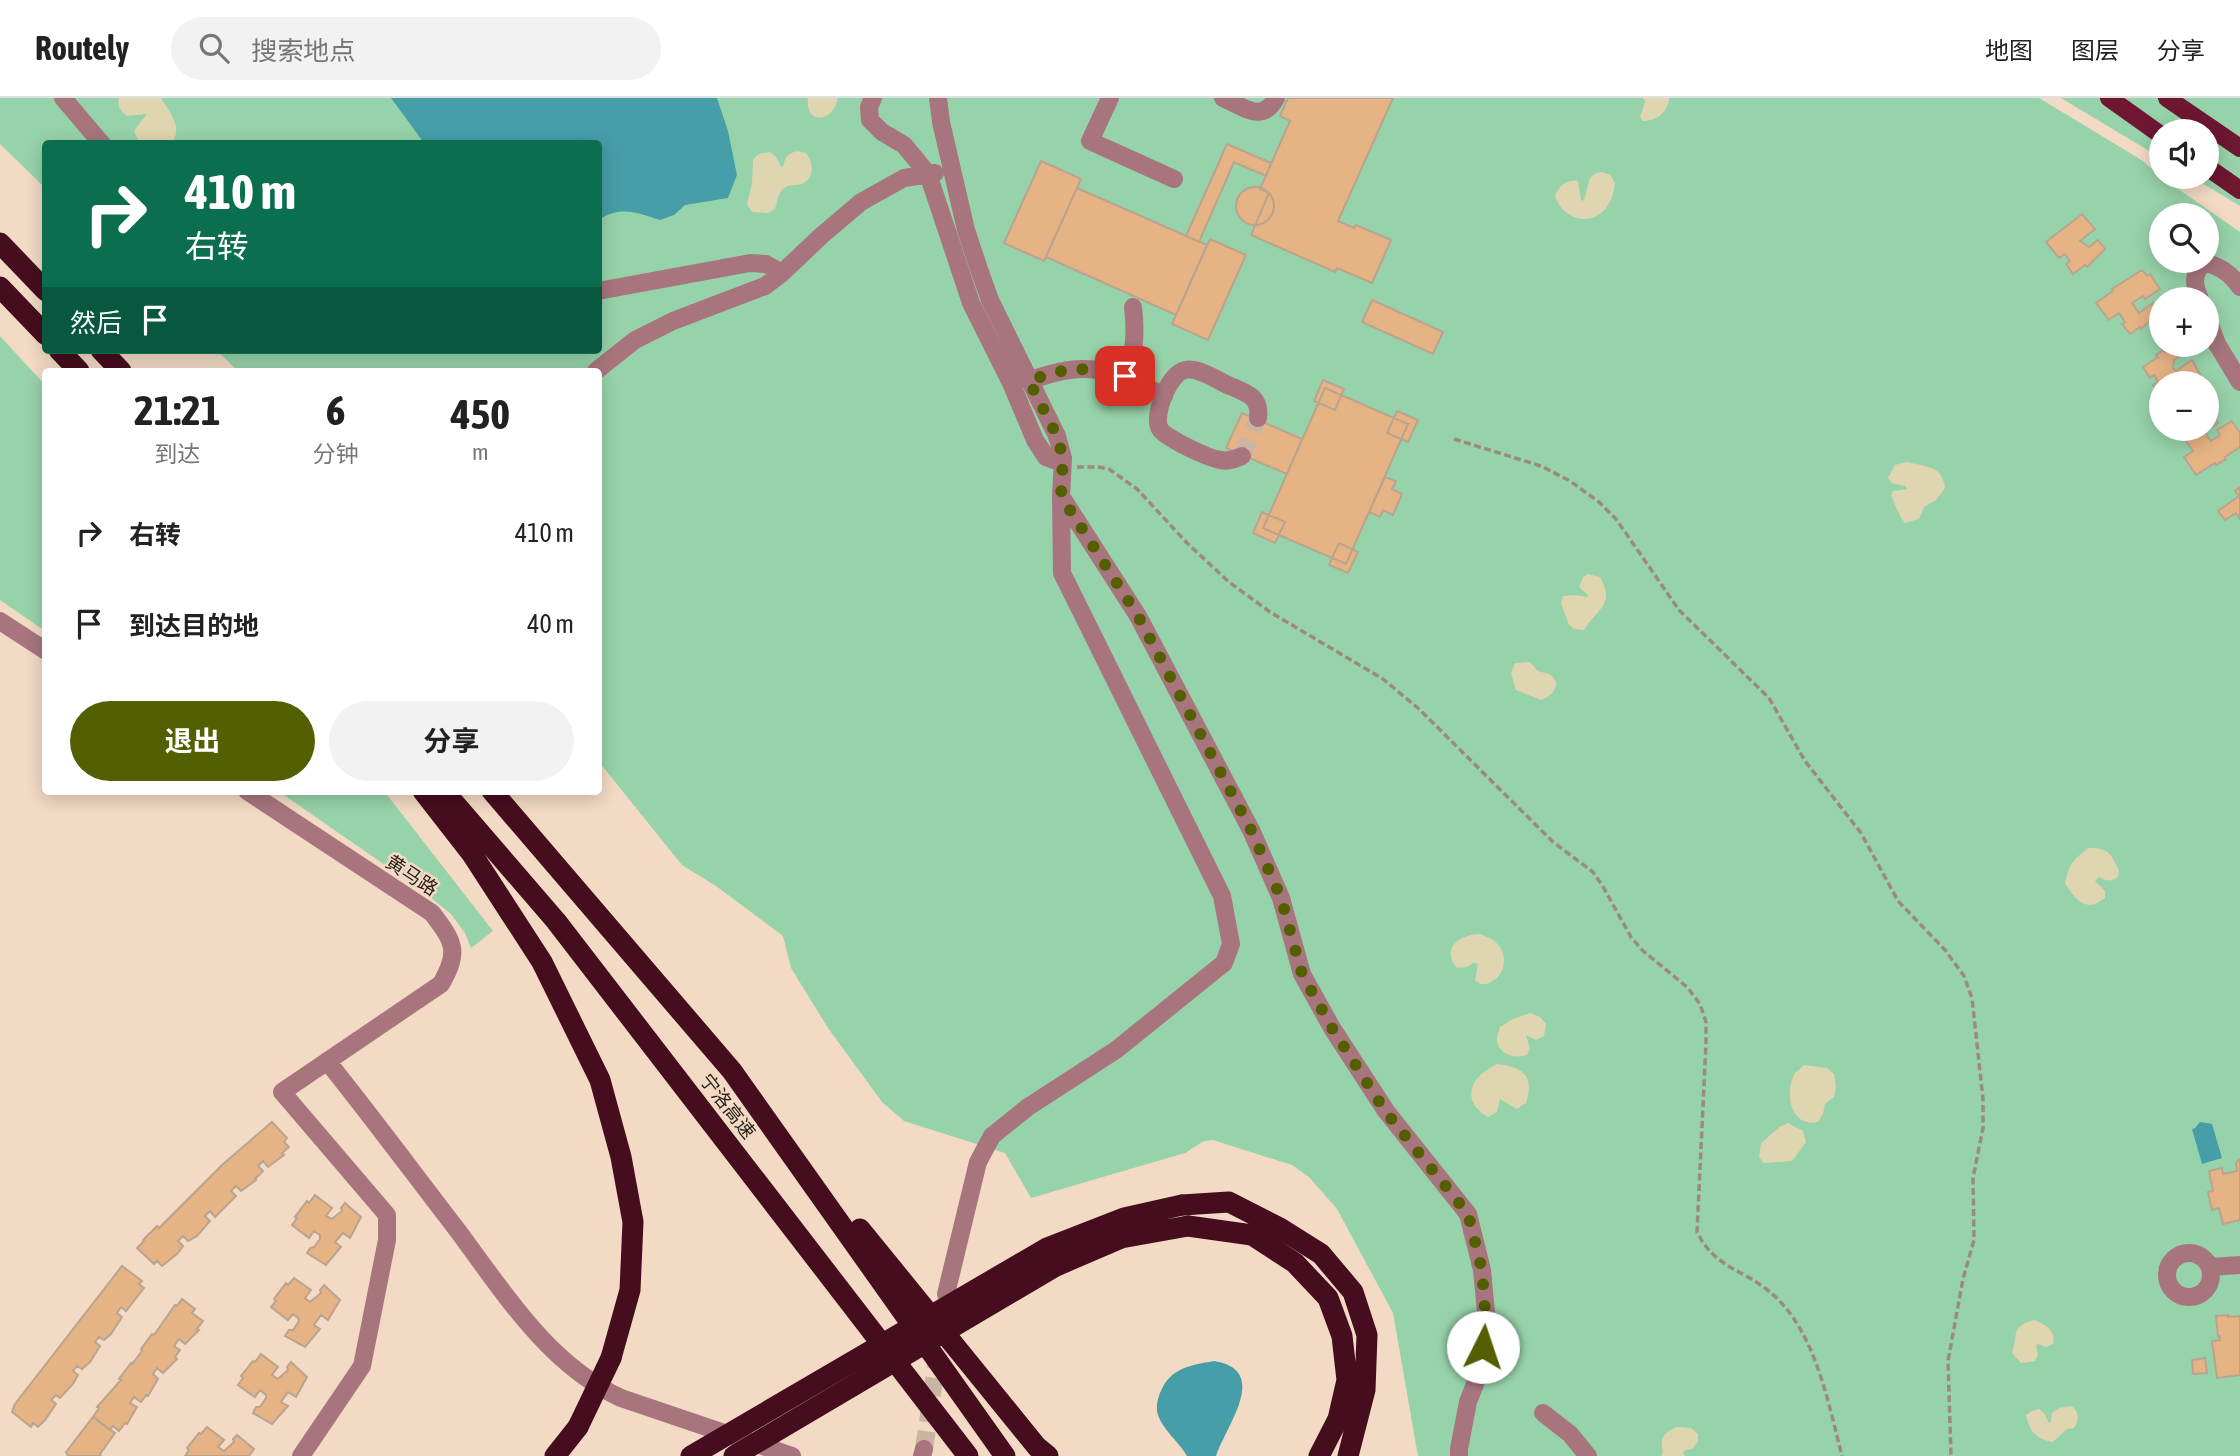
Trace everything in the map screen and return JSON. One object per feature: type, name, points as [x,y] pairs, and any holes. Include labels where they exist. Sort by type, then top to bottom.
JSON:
[{"type":"highway","points":[[0,243],[42,287]]},
{"type":"highway","points":[[0,286],[42,331]]},
{"type":"highway","points":[[63,354],[76,368]]},
{"type":"highway","points":[[105,354],[118,368]]},
{"type":"highway","points":[[427,795],[472,854],[541,962],[600,1080],[621,1157],[633,1222],[629,1290],[611,1358],[578,1427],[555,1456]]},
{"type":"highway","name":"宁洛高速","points":[[447,795],[555,921],[968,1456]]},
{"type":"highway","name":"宁洛高速","points":[[495,795],[732,1071],[1005,1456]]},
{"type":"highway","points":[[732,1071],[1037,1447],[1048,1456]]},
{"type":"highway","points":[[691,1456],[1047,1248],[1124,1218],[1182,1205],[1229,1202],[1278,1227],[1321,1254],[1353,1292],[1367,1335],[1366,1390],[1348,1456]]},
{"type":"highway","points":[[734,1456],[1056,1265],[1121,1238],[1188,1226],[1252,1235],[1295,1263],[1328,1298],[1342,1336],[1347,1380],[1338,1419],[1319,1456]]},
{"type":"main road","points":[[2109,98],[2149,126]]},
{"type":"main road","points":[[2166,98],[2240,148]]},
{"type":"main road","points":[[2219,175],[2240,190]]},
{"type":"street","points":[[63,98],[99,140]]},
{"type":"street","points":[[873,98],[869,107],[870,120],[882,132],[904,145],[928,174],[971,303],[1011,383],[1035,440],[1046,457],[1063,463]]},
{"type":"street","points":[[938,98],[966,230],[990,300],[1057,436],[1063,463],[1062,573],[1222,896],[1231,944],[1224,963],[1116,1050],[1028,1107],[992,1136],[978,1162],[946,1294]]},
{"type":"street","points":[[1111,98],[1090,141],[1174,179]]},
{"type":"street","points":[[1223,98],[1256,113],[1264,113],[1276,98]]},
{"type":"street","points":[[600,368],[635,340],[673,321],[765,286],[861,202],[904,178],[953,170]]},
{"type":"street","points":[[2195,287],[2194,274],[2203,262],[2215,264],[2231,274],[2240,287]]},
{"type":"street","points":[[602,290],[750,263],[766,264],[782,273]]},
{"type":"street","points":[[1125,376],[1135,345],[1133,307]]},
{"type":"street","points":[[2219,347],[2240,382]]},
{"type":"street","points":[[1029,381],[1055,371],[1084,368],[1125,376],[1164,396]]},
{"type":"street","points":[[1242,456],[1220,460],[1168,438],[1160,430],[1157,423],[1158,414],[1170,380],[1184,370],[1194,370],[1245,392],[1255,400],[1259,408],[1258,418]]},
{"type":"street","points":[[1061,496],[1138,616],[1251,830],[1281,898],[1302,974],[1332,1028],[1385,1111],[1468,1214],[1482,1270],[1486,1323],[1480,1371],[1468,1402],[1459,1456]]},
{"type":"street","points":[[0,621],[42,648]]},
{"type":"street","name":"黄马路","points":[[253,795],[432,913],[447,933],[453,953],[452,965],[441,984],[282,1092],[387,1215],[387,1240],[362,1366],[302,1456]]},
{"type":"street","points":[[327,1061],[527,1322],[569,1365],[603,1390],[621,1398],[792,1456]]},
{"type":"street","points":[[2210,1267],[2240,1265]]},
{"type":"street","points":[[1543,1413],[1570,1434],[1588,1456]]},
{"type":"path","points":[[1454,439],[1541,466],[1570,481],[1599,502],[1616,519],[1679,610],[1769,698],[1805,761],[1861,833],[1898,901],[1945,950],[1964,976],[1972,998],[1983,1098],[1983,1128],[1973,1178],[1974,1240],[1963,1279],[1948,1361],[1951,1456]]},
{"type":"path","points":[[1063,463],[1110,469],[1138,489],[1187,543],[1229,582],[1270,612],[1383,679],[1419,709],[1553,842],[1592,872],[1631,937],[1642,950],[1686,987],[1700,1004],[1706,1022],[1706,1043],[1697,1232],[1705,1248],[1718,1260],[1771,1293],[1795,1321],[1821,1379],[1842,1456]]},
{"type":"green space","points":[[0,98],[2039,98],[2143,161],[2149,166],[2149,189],[2178,189],[2198,203],[2149,203],[2149,273],[2219,273],[2219,217],[2240,232],[2240,1456],[1418,1456],[1393,1313],[1337,1209],[1309,1177],[1292,1165],[1213,1140],[1204,1141],[1185,1153],[1031,1198],[1005,1153],[904,1121],[882,1102],[828,1028],[791,968],[783,936],[716,886],[682,865],[602,766],[602,368],[235,368],[220,354],[602,354],[602,140],[42,140],[42,185],[0,144]]},
{"type":"green space","points":[[2061,98],[2240,98],[2240,206],[2212,189],[2219,189],[2219,119],[2149,119],[2149,151]]},
{"type":"green space","points":[[0,336],[42,382],[42,629],[0,600]]},
{"type":"green space","points":[[284,795],[387,795],[493,931],[471,948],[465,933],[451,914],[424,892]]},
{"type":"sand","points":[[119,98],[161,98],[176,126],[175,137],[173,140],[138,140],[134,131],[147,114],[127,116],[118,103]]},
{"type":"sand","points":[[808,98],[838,98],[831,112],[820,118],[811,113]]},
{"type":"sand","points":[[1643,98],[1669,98],[1661,115],[1643,121],[1640,117],[1645,102]]},
{"type":"sand","points":[[797,151],[806,153],[810,160],[812,168],[808,180],[783,189],[775,209],[768,213],[752,212],[747,204],[752,184],[753,159],[759,154],[770,152],[783,167],[787,156]]},
{"type":"sand","points":[[1596,173],[1610,175],[1615,183],[1611,199],[1604,210],[1594,217],[1581,219],[1562,209],[1555,196],[1561,186],[1570,181],[1578,181],[1583,201],[1590,179]]},
{"type":"sand","points":[[1907,462],[1936,471],[1945,488],[1936,500],[1924,507],[1919,519],[1905,523],[1891,496],[1893,491],[1907,489],[1892,483],[1888,478],[1895,465]]},
{"type":"sand","points":[[1588,574],[1600,577],[1606,594],[1605,600],[1584,630],[1574,629],[1569,625],[1561,603],[1563,596],[1588,597],[1579,587],[1583,577]]},
{"type":"sand","points":[[1529,662],[1538,671],[1549,674],[1556,681],[1552,693],[1541,700],[1516,690],[1511,673],[1515,663]]},
{"type":"sand","points":[[2089,848],[2108,853],[2119,870],[2118,877],[2113,880],[2099,877],[2095,881],[2105,891],[2105,898],[2098,903],[2086,905],[2077,899],[2065,883],[2073,862]]},
{"type":"sand","points":[[1479,934],[1496,942],[1504,957],[1500,975],[1486,984],[1475,980],[1478,964],[1457,968],[1451,954],[1451,949],[1459,940]]},
{"type":"sand","points":[[1530,1013],[1540,1017],[1546,1024],[1544,1036],[1536,1040],[1526,1035],[1530,1049],[1527,1055],[1513,1056],[1504,1052],[1497,1040],[1500,1027]]},
{"type":"sand","points":[[1497,1064],[1525,1074],[1529,1086],[1528,1094],[1526,1103],[1517,1109],[1500,1099],[1497,1112],[1488,1117],[1474,1103],[1472,1089],[1481,1075]]},
{"type":"sand","points":[[1804,1065],[1827,1068],[1834,1074],[1834,1097],[1825,1104],[1818,1122],[1801,1120],[1792,1107],[1792,1081],[1795,1073]]},
{"type":"sand","points":[[1788,1123],[1803,1131],[1806,1142],[1792,1161],[1764,1163],[1759,1157],[1761,1143]]},
{"type":"sand","points":[[2034,1320],[2052,1332],[2053,1344],[2045,1347],[2036,1345],[2038,1355],[2035,1361],[2021,1363],[2012,1353],[2016,1332],[2021,1326]]},
{"type":"sand","points":[[2072,1406],[2078,1416],[2076,1425],[2067,1429],[2053,1442],[2035,1434],[2026,1415],[2039,1409],[2049,1423],[2052,1413],[2059,1408]]},
{"type":"sand","points":[[1677,1427],[1691,1428],[1698,1434],[1698,1442],[1692,1449],[1685,1450],[1685,1456],[1661,1456],[1664,1436]]},
{"type":"water","points":[[391,98],[717,98],[728,131],[737,175],[728,198],[685,205],[674,215],[660,220],[637,213],[622,212],[602,218],[602,140],[422,140]]},
{"type":"water","points":[[2200,1122],[2212,1124],[2222,1158],[2202,1164],[2192,1129]]},
{"type":"water","points":[[1214,1361],[1231,1366],[1240,1375],[1240,1401],[1216,1456],[1187,1456],[1160,1420],[1157,1411],[1158,1399],[1172,1375],[1186,1367]]},
{"type":"building","points":[[1288,98],[1393,98],[1338,221],[1354,228],[1356,225],[1391,240],[1372,283],[1337,268],[1335,272],[1251,235],[1269,193],[1260,189],[1290,121],[1280,116]]},
{"type":"building","points":[[1227,144],[1271,163],[1266,176],[1234,162],[1199,242],[1186,236]]},
{"type":"building","points":[[1041,161],[1081,179],[1044,261],[1004,243]]},
{"type":"building","points":[[1255,187],[1268,193],[1274,206],[1268,219],[1255,225],[1242,219],[1236,206],[1242,193]]},
{"type":"building","points":[[1077,188],[1207,245],[1176,315],[1046,257]]},
{"type":"building","points":[[2082,214],[2095,229],[2080,241],[2089,247],[2098,240],[2105,249],[2087,267],[2085,265],[2073,274],[2066,264],[2070,261],[2065,254],[2059,258],[2046,242]]},
{"type":"building","points":[[1210,239],[1246,255],[1208,340],[1172,324]]},
{"type":"building","points":[[2142,270],[2147,276],[2150,274],[2159,287],[2149,287],[2149,296],[2145,299],[2143,296],[2132,303],[2139,313],[2149,306],[2149,322],[2130,334],[2122,324],[2125,322],[2119,313],[2109,320],[2096,303],[2113,291],[2112,289]]},
{"type":"building","points":[[1372,300],[1443,332],[1433,354],[1362,322]]},
{"type":"building","points":[[2158,357],[2178,357],[2174,360],[2173,368],[2176,371],[2149,371],[2149,376],[2143,367]]},
{"type":"building","points":[[2192,360],[2198,371],[2176,371]]},
{"type":"building","points":[[1323,380],[1344,389],[1335,410],[1314,401]]},
{"type":"building","points":[[1325,388],[1408,424],[1346,564],[1263,528]]},
{"type":"building","points":[[1397,411],[1418,420],[1408,442],[1387,433]]},
{"type":"building","points":[[1242,413],[1302,439],[1287,474],[1226,448]]},
{"type":"building","points":[[2232,421],[2240,433],[2240,447],[2225,457],[2226,459],[2196,475],[2184,457],[2193,451],[2186,441],[2219,441],[2219,429]]},
{"type":"building","points":[[1385,477],[1396,481],[1392,489],[1402,494],[1393,515],[1383,510],[1380,517],[1369,512]]},
{"type":"building","points":[[2240,487],[2240,519],[2236,513],[2225,520],[2218,511],[2239,496],[2235,491]]},
{"type":"building","points":[[1262,512],[1285,522],[1275,543],[1253,533]]},
{"type":"building","points":[[1339,543],[1358,552],[1348,573],[1329,565]]},
{"type":"building","points":[[272,1122],[287,1138],[284,1142],[289,1147],[282,1153],[284,1155],[268,1167],[263,1161],[258,1166],[263,1171],[256,1180],[241,1191],[236,1186],[231,1191],[236,1196],[215,1217],[210,1211],[205,1216],[210,1221],[197,1236],[188,1241],[183,1236],[178,1241],[183,1246],[162,1266],[157,1261],[154,1264],[137,1248],[222,1165]]},
{"type":"building","points":[[2240,1159],[2240,1220],[2223,1224],[2219,1208],[2212,1210],[2208,1192],[2213,1191],[2209,1171],[2222,1168],[2223,1174],[2237,1171],[2236,1163]]},
{"type":"building","points":[[315,1195],[332,1208],[326,1216],[332,1219],[342,1211],[345,1203],[361,1217],[350,1238],[343,1233],[335,1242],[341,1247],[326,1265],[307,1253],[320,1239],[320,1235],[314,1231],[309,1238],[292,1225],[307,1201],[309,1203]]},
{"type":"building","points":[[122,1266],[142,1281],[139,1284],[144,1288],[126,1311],[121,1307],[117,1313],[122,1317],[111,1334],[104,1340],[99,1337],[95,1342],[100,1346],[90,1362],[82,1369],[77,1366],[73,1371],[78,1375],[73,1384],[60,1398],[56,1395],[51,1400],[56,1404],[45,1420],[38,1427],[33,1423],[31,1427],[12,1412],[15,1404]]},
{"type":"building","points":[[294,1278],[311,1290],[305,1298],[310,1302],[321,1293],[324,1285],[340,1300],[328,1320],[321,1315],[314,1325],[320,1329],[305,1347],[285,1336],[289,1330],[293,1330],[298,1318],[293,1314],[288,1320],[271,1307],[286,1283],[288,1285]]},
{"type":"building","points":[[182,1299],[195,1309],[192,1313],[203,1321],[197,1329],[199,1330],[185,1344],[179,1339],[174,1346],[180,1350],[175,1357],[177,1359],[163,1373],[157,1368],[153,1374],[158,1379],[148,1396],[141,1402],[134,1397],[130,1403],[137,1407],[127,1424],[119,1431],[113,1426],[110,1430],[93,1417],[99,1408],[97,1407],[121,1380],[119,1379],[152,1334],[154,1335]]},
{"type":"building","points":[[2216,1316],[2240,1316],[2240,1375],[2217,1378],[2212,1341],[2220,1340]]},
{"type":"building","points":[[261,1354],[278,1367],[272,1375],[278,1379],[288,1370],[291,1362],[307,1377],[296,1397],[288,1392],[281,1402],[288,1406],[272,1424],[253,1413],[256,1407],[260,1407],[266,1395],[260,1390],[255,1397],[238,1385],[243,1378],[241,1376]]},
{"type":"building","points":[[2205,1358],[2207,1373],[2193,1374],[2192,1360]]},
{"type":"building","points":[[93,1417],[115,1433],[101,1456],[68,1456],[66,1452]]},
{"type":"building","points":[[207,1427],[224,1440],[218,1447],[224,1451],[237,1435],[254,1449],[249,1456],[185,1456],[189,1450],[187,1448]]},
{"type":"tunnel","points":[[1242,456],[1258,418]]},
{"type":"tunnel","points":[[924,1449],[938,1353]]},
{"type":"route","points":[[1125,376],[1084,368],[1055,371],[1029,381],[1057,436],[1063,458],[1061,496],[1138,616],[1251,830],[1281,898],[1302,974],[1332,1028],[1385,1111],[1468,1214],[1482,1270],[1486,1323],[1483,1347]]}]
